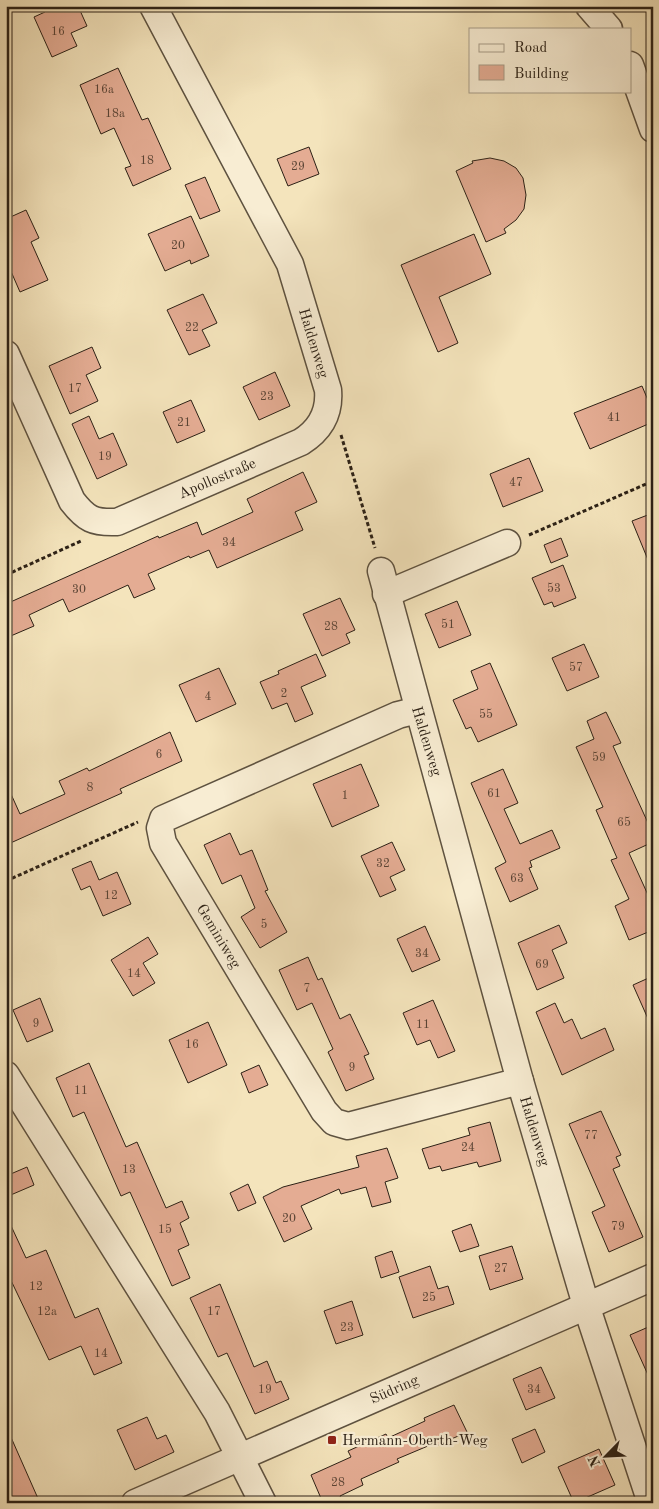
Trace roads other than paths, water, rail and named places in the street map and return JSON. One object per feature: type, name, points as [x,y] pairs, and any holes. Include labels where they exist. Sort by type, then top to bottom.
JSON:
[{"type":"street","name":"Haldenweg","points":[[153,6],[290,264],[328,390],[329,403],[324,419]]},
{"type":"street","points":[[589,6],[608,28]]},
{"type":"street","points":[[632,70],[650,119]]},
{"type":"street","name":"Apollostraße","points":[[6,354],[72,501],[84,516],[101,522],[117,522],[301,442],[312,435],[324,419]]},
{"type":"street","name":"Haldenweg","points":[[507,543],[383,582],[418,710],[442,788],[520,1081],[586,1305],[651,1503]]},
{"type":"street","name":"Geminiweg","points":[[418,710],[398,715],[163,819],[160,828],[163,843],[324,1111],[334,1122],[348,1126],[520,1081]]},
{"type":"street","points":[[6,1075],[217,1412],[263,1503]]},
{"type":"street","name":"Südring","points":[[135,1503],[653,1277]]},
{"type":"place","name":"Hermann-Oberth-Weg","points":[[332,1440]]}]
